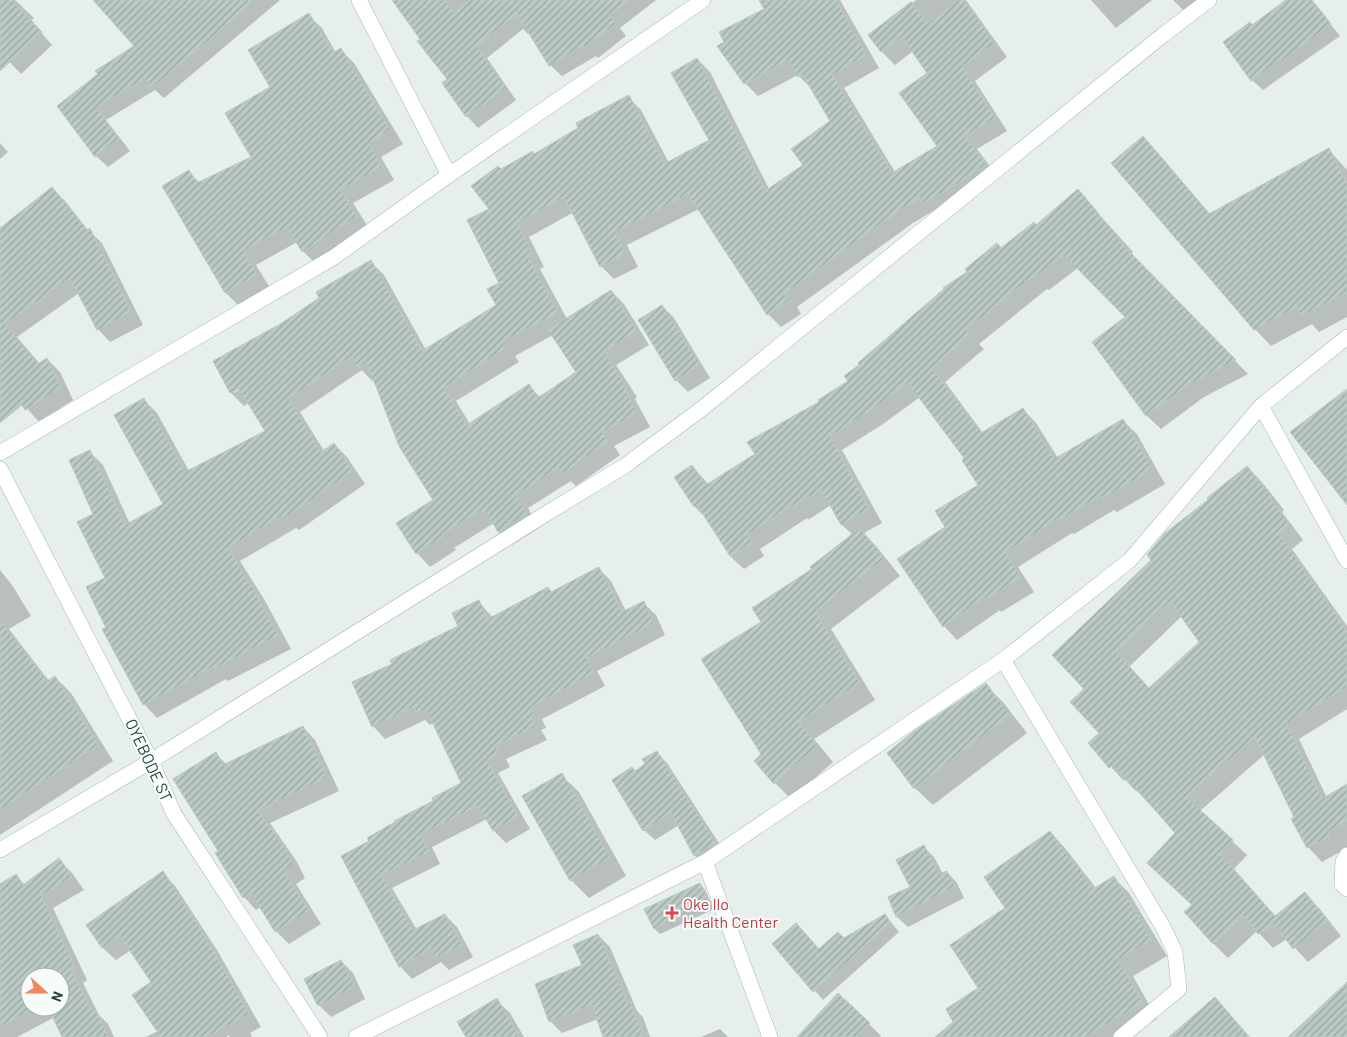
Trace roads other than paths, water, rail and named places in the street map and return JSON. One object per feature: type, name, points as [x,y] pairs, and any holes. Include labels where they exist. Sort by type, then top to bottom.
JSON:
[{"type":"street","points":[[359,0],[449,175]]},
{"type":"street","points":[[0,453],[334,257],[449,175],[703,0]]},
{"type":"street","points":[[0,850],[151,761],[626,465],[704,407],[1148,47],[1209,0]]},
{"type":"street","points":[[356,1037],[705,862],[1003,660],[1130,560],[1261,406],[1347,337]]},
{"type":"street","points":[[1261,406],[1347,561]]},
{"type":"street","name":"OYEBODE ST","points":[[0,469],[151,761],[174,814],[320,1037]]},
{"type":"street","points":[[1003,660],[1163,927],[1175,952],[1179,989],[1121,1037]]},
{"type":"street","points":[[1347,855],[1343,862],[1342,884],[1347,888]]},
{"type":"street","points":[[705,862],[770,1037]]},
{"type":"place","name":"Oke Ilo Health Center","points":[[672,913]]}]
